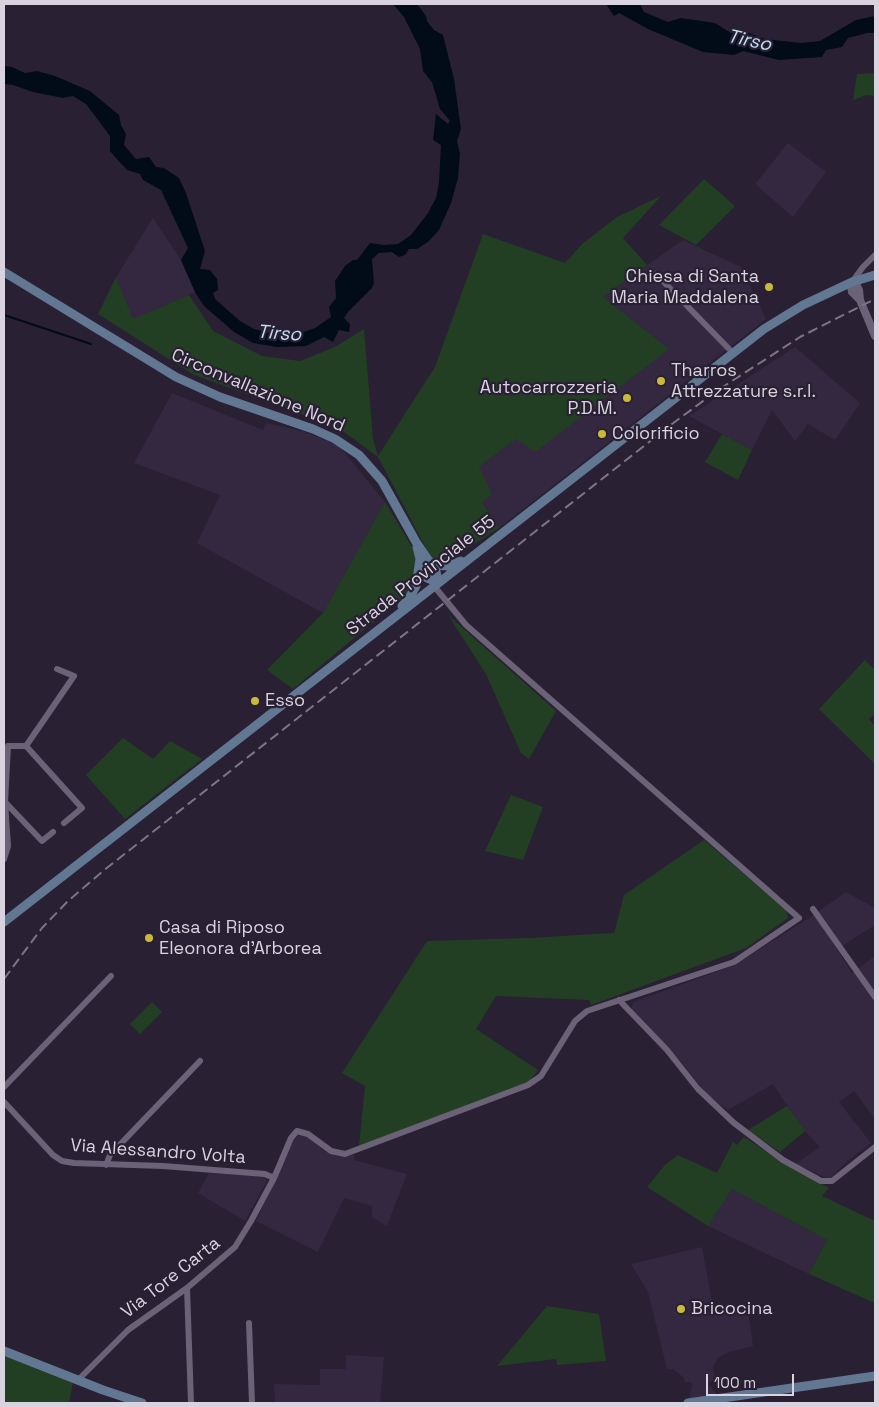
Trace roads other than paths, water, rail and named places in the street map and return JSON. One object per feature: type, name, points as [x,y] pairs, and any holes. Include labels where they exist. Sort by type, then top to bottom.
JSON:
[{"type":"main road","name":"Circonvallazione Nord","points":[[4,272],[176,377],[220,397],[313,429],[359,455],[382,481],[416,542],[434,565],[436,584]]},
{"type":"main road","points":[[854,288],[875,275]]},
{"type":"main road","points":[[854,288],[875,279]]},
{"type":"main road","name":"Strada Provinciale 55","points":[[6,919],[778,320],[804,304],[833,290],[854,288]]},
{"type":"main road","name":"Circonvallazione Nord","points":[[416,542],[419,552],[419,569]]},
{"type":"main road","points":[[434,565],[441,567],[452,565],[476,553]]},
{"type":"main road","points":[[419,569],[425,577],[436,584]]},
{"type":"main road","points":[[384,626],[413,592],[419,569]]},
{"type":"main road","points":[[4,1351],[142,1403]]},
{"type":"main road","points":[[688,1403],[875,1376]]},
{"type":"street","points":[[875,255],[863,267],[854,288],[875,336]]},
{"type":"street","points":[[656,274],[733,354]]},
{"type":"street","points":[[436,584],[466,625],[799,918],[734,962],[619,1000],[667,1050],[698,1089],[734,1123],[783,1160],[821,1181],[832,1181],[875,1147]]},
{"type":"street","points":[[26,746],[74,676],[57,669]]},
{"type":"street","points":[[4,859],[8,846],[5,802],[6,744],[26,746],[82,808],[64,823]]},
{"type":"street","points":[[5,802],[42,841],[53,832]]},
{"type":"street","points":[[814,909],[875,997]]},
{"type":"street","points":[[4,1087],[111,976]]},
{"type":"street","name":"Via Tore Carta","points":[[78,1380],[128,1330],[187,1288],[235,1247],[274,1178],[297,1131],[303,1132],[331,1151],[345,1154],[528,1085],[541,1076],[575,1021],[587,1011],[619,1000]]},
{"type":"street","points":[[106,1165],[110,1155],[200,1061]]},
{"type":"street","name":"Via Alessandro Volta","points":[[4,1102],[53,1155],[62,1161],[265,1174],[274,1178]]},
{"type":"street","points":[[187,1288],[191,1403]]},
{"type":"street","points":[[249,1324],[252,1403]]},
{"type":"water","points":[[393,4],[417,4],[434,30],[443,35],[454,79],[461,129],[457,141],[460,154],[458,178],[451,203],[439,230],[428,242],[417,249],[409,249],[405,255],[399,257],[392,252],[379,253],[372,259],[374,283],[372,288],[344,318],[350,324],[349,332],[339,330],[333,342],[324,337],[306,346],[277,347],[253,343],[234,332],[204,306],[195,292],[181,260],[188,248],[161,190],[143,180],[140,174],[127,170],[116,158],[110,151],[110,136],[86,104],[73,96],[63,98],[4,84],[4,66],[12,67],[25,73],[37,71],[55,76],[90,91],[119,115],[121,125],[126,134],[124,145],[136,159],[149,157],[156,167],[164,168],[179,178],[186,193],[205,251],[200,269],[210,270],[217,279],[218,290],[213,293],[215,299],[240,321],[254,329],[274,334],[295,335],[315,328],[331,317],[329,307],[336,298],[335,281],[345,266],[353,260],[357,260],[370,243],[398,244],[411,235],[428,213],[436,198],[441,145],[433,140],[436,114],[448,124],[450,121],[440,109],[432,82],[423,71],[420,49],[404,17]]},
{"type":"water","name":"Tirso","points":[[606,4],[640,4],[644,12],[668,22],[681,18],[715,23],[731,33],[744,31],[765,39],[801,43],[820,41],[856,20],[875,16],[875,33],[848,38],[842,47],[826,50],[822,57],[779,60],[743,51],[734,55],[703,52],[648,29],[619,13],[614,16]]},
{"type":"waterway","points":[[4,315],[91,344]]},
{"type":"railway","points":[[4,979],[42,928],[68,901],[103,871],[672,424],[718,390],[800,337],[875,299]]},
{"type":"place","name":"Chiesa di Santa Maria Maddalena","points":[[769,287]]},
{"type":"place","name":"Tharros Attrezzature s.r.l.","points":[[661,381]]},
{"type":"place","name":"Autocarrozzeria P.D.M.","points":[[627,398]]},
{"type":"place","name":"Colorificio","points":[[602,434]]},
{"type":"place","name":"Esso","points":[[255,701]]},
{"type":"place","name":"Casa di Riposo Eleonora d'Arborea","points":[[149,938]]},
{"type":"place","name":"Bricocina","points":[[681,1309]]}]
